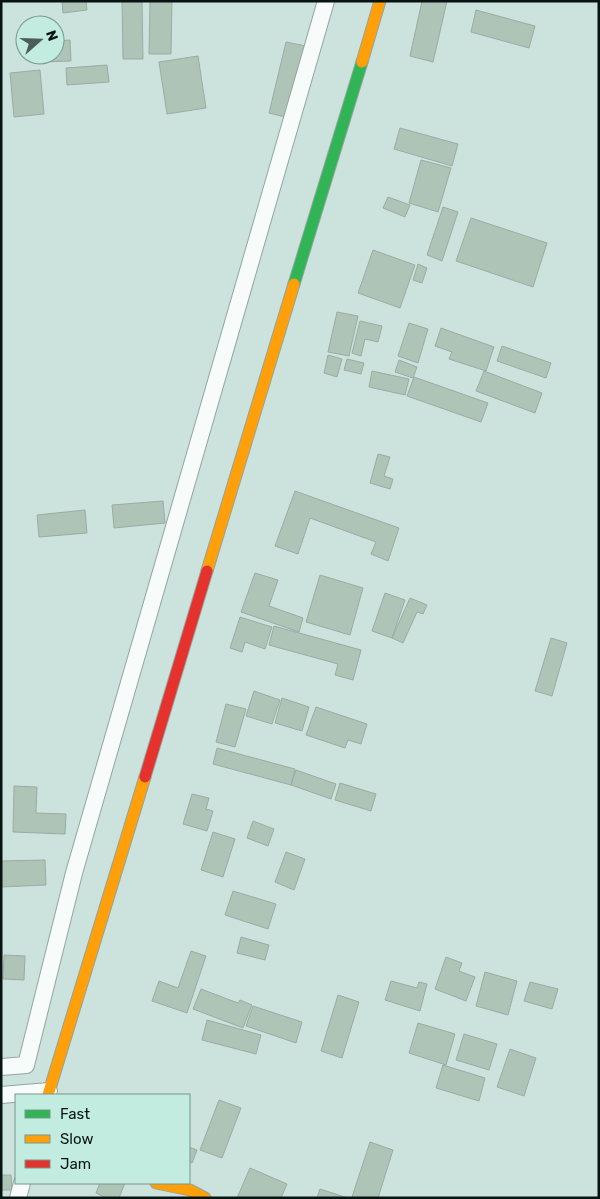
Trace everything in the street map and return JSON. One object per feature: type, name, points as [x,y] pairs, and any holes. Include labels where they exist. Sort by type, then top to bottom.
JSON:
[{"type":"street","points":[[1,1067],[26,1065],[74,873],[326,1]]},
{"type":"street","points":[[24,1094],[48,1093],[380,1]]},
{"type":"street","points":[[1,1095],[15,1094]]},
{"type":"street","points":[[18,1198],[22,1184]]},
{"type":"street","points":[[161,1184],[190,1190],[205,1198]]},
{"type":"building","points":[[62,1],[86,1],[87,10],[63,13]]},
{"type":"building","points":[[122,1],[142,1],[143,59],[123,59]]},
{"type":"building","points":[[150,1],[172,1],[171,54],[149,54]]},
{"type":"building","points":[[422,1],[447,1],[433,62],[410,56]]},
{"type":"building","points":[[476,10],[535,26],[529,48],[471,32]]},
{"type":"building","points":[[65,40],[70,40],[71,61],[65,61]]},
{"type":"building","points":[[286,42],[306,46],[289,118],[269,113]]},
{"type":"building","points":[[198,56],[206,108],[167,114],[159,62]]},
{"type":"building","points":[[107,65],[109,82],[67,85],[66,68]]},
{"type":"building","points":[[40,70],[44,114],[14,117],[10,73]]},
{"type":"building","points":[[400,128],[458,144],[452,166],[394,149]]},
{"type":"building","points":[[421,160],[451,168],[438,212],[409,203]]},
{"type":"building","points":[[388,197],[410,205],[405,217],[383,208]]},
{"type":"building","points":[[443,207],[458,212],[442,261],[427,255]]},
{"type":"building","points":[[471,218],[547,243],[533,287],[456,261]]},
{"type":"building","points":[[373,250],[415,265],[400,308],[358,293]]},
{"type":"building","points":[[418,264],[427,268],[422,283],[413,280]]},
{"type":"building","points":[[337,312],[358,316],[349,356],[328,352]]},
{"type":"building","points":[[360,321],[382,326],[378,342],[365,339],[361,356],[352,353]]},
{"type":"building","points":[[409,323],[428,329],[418,363],[398,356]]},
{"type":"building","points":[[441,328],[494,347],[486,371],[449,359],[452,352],[435,346]]},
{"type":"building","points":[[502,346],[551,363],[546,378],[497,361]]},
{"type":"building","points":[[328,355],[342,359],[337,377],[324,373]]},
{"type":"building","points":[[347,359],[364,363],[361,374],[344,370]]},
{"type":"building","points":[[399,360],[417,367],[413,378],[395,372]]},
{"type":"building","points":[[372,371],[409,379],[405,395],[369,387]]},
{"type":"building","points":[[484,371],[542,393],[535,413],[476,391]]},
{"type":"building","points":[[414,377],[488,403],[481,422],[407,396]]},
{"type":"building","points":[[378,454],[390,457],[384,476],[393,479],[390,489],[370,483]]},
{"type":"building","points":[[295,491],[399,528],[388,561],[371,554],[376,542],[310,518],[298,554],[275,546]]},
{"type":"building","points":[[163,501],[165,523],[114,528],[112,505]]},
{"type":"building","points":[[85,510],[87,533],[39,537],[37,515]]},
{"type":"building","points":[[255,573],[278,580],[269,606],[303,618],[299,632],[241,612]]},
{"type":"building","points":[[320,575],[363,588],[350,635],[306,622]]},
{"type":"building","points":[[385,593],[405,600],[392,638],[372,631]]},
{"type":"building","points":[[410,598],[427,605],[423,614],[417,612],[403,643],[392,638]]},
{"type":"building","points":[[240,617],[272,627],[265,649],[245,642],[242,652],[230,648]]},
{"type":"building","points":[[274,626],[361,650],[353,680],[335,675],[338,664],[269,645]]},
{"type":"building","points":[[551,638],[567,643],[552,696],[535,691]]},
{"type":"building","points":[[254,691],[280,700],[272,724],[246,716]]},
{"type":"building","points":[[282,698],[309,707],[302,731],[275,723]]},
{"type":"building","points":[[226,704],[246,709],[235,747],[216,742]]},
{"type":"building","points":[[316,707],[367,724],[361,744],[348,740],[345,748],[306,735]]},
{"type":"building","points":[[217,748],[295,769],[291,785],[213,764]]},
{"type":"building","points":[[296,770],[336,784],[331,799],[291,785]]},
{"type":"building","points":[[340,783],[376,794],[371,811],[335,800]]},
{"type":"building","points":[[14,786],[37,787],[36,813],[66,814],[65,834],[13,832]]},
{"type":"building","points":[[192,794],[209,798],[206,809],[213,811],[207,831],[183,824]]},
{"type":"building","points":[[253,821],[274,829],[268,846],[247,838]]},
{"type":"building","points":[[213,832],[235,839],[223,877],[201,870]]},
{"type":"building","points":[[286,852],[305,859],[294,890],[275,882]]},
{"type":"building","points":[[45,860],[46,885],[1,887],[1,861]]},
{"type":"building","points":[[233,891],[276,904],[268,929],[225,915]]},
{"type":"building","points":[[241,937],[269,945],[265,960],[237,953]]},
{"type":"building","points":[[191,951],[206,956],[187,1013],[152,1001],[159,981],[178,988]]},
{"type":"building","points":[[4,955],[25,956],[24,980],[3,979]]},
{"type":"building","points":[[446,957],[462,963],[459,971],[475,977],[466,1001],[435,989]]},
{"type":"building","points":[[485,972],[517,981],[508,1015],[476,1006]]},
{"type":"building","points":[[391,981],[417,988],[419,982],[427,984],[420,1011],[385,1000]]},
{"type":"building","points":[[530,982],[558,989],[552,1009],[524,1001]]},
{"type":"building","points":[[201,989],[238,1003],[240,1000],[252,1005],[243,1028],[193,1009]]},
{"type":"building","points":[[338,995],[359,1002],[342,1058],[321,1051]]},
{"type":"building","points":[[253,1006],[302,1022],[296,1043],[246,1026]]},
{"type":"building","points":[[207,1020],[261,1035],[256,1054],[202,1040]]},
{"type":"building","points":[[418,1023],[455,1034],[446,1065],[409,1053]]},
{"type":"building","points":[[464,1034],[497,1044],[489,1070],[456,1060]]},
{"type":"building","points":[[510,1049],[536,1058],[524,1096],[497,1087]]},
{"type":"building","points":[[443,1065],[485,1078],[479,1101],[436,1088]]},
{"type":"building","points":[[219,1100],[241,1108],[222,1158],[200,1150]]},
{"type":"building","points":[[370,1142],[393,1150],[378,1198],[354,1198],[352,1197]]},
{"type":"building","points":[[190,1147],[197,1150],[192,1163],[190,1162]]},
{"type":"building","points":[[250,1168],[287,1184],[281,1198],[237,1198]]},
{"type":"building","points":[[1,1175],[11,1175],[12,1190],[1,1190]]},
{"type":"building","points":[[100,1184],[125,1184],[119,1198],[106,1198],[96,1193]]},
{"type":"building","points":[[320,1189],[348,1198],[317,1198]]},
{"type":"traffic: fast","points":[[294,284],[362,62]]},
{"type":"traffic: slow","points":[[362,62],[380,1]]},
{"type":"traffic: slow","points":[[207,571],[294,284]]},
{"type":"traffic: slow","points":[[48,1094],[145,777]]},
{"type":"traffic: slow","points":[[161,1184],[190,1190],[205,1198]]},
{"type":"traffic: jam","points":[[145,777],[207,571]]}]
